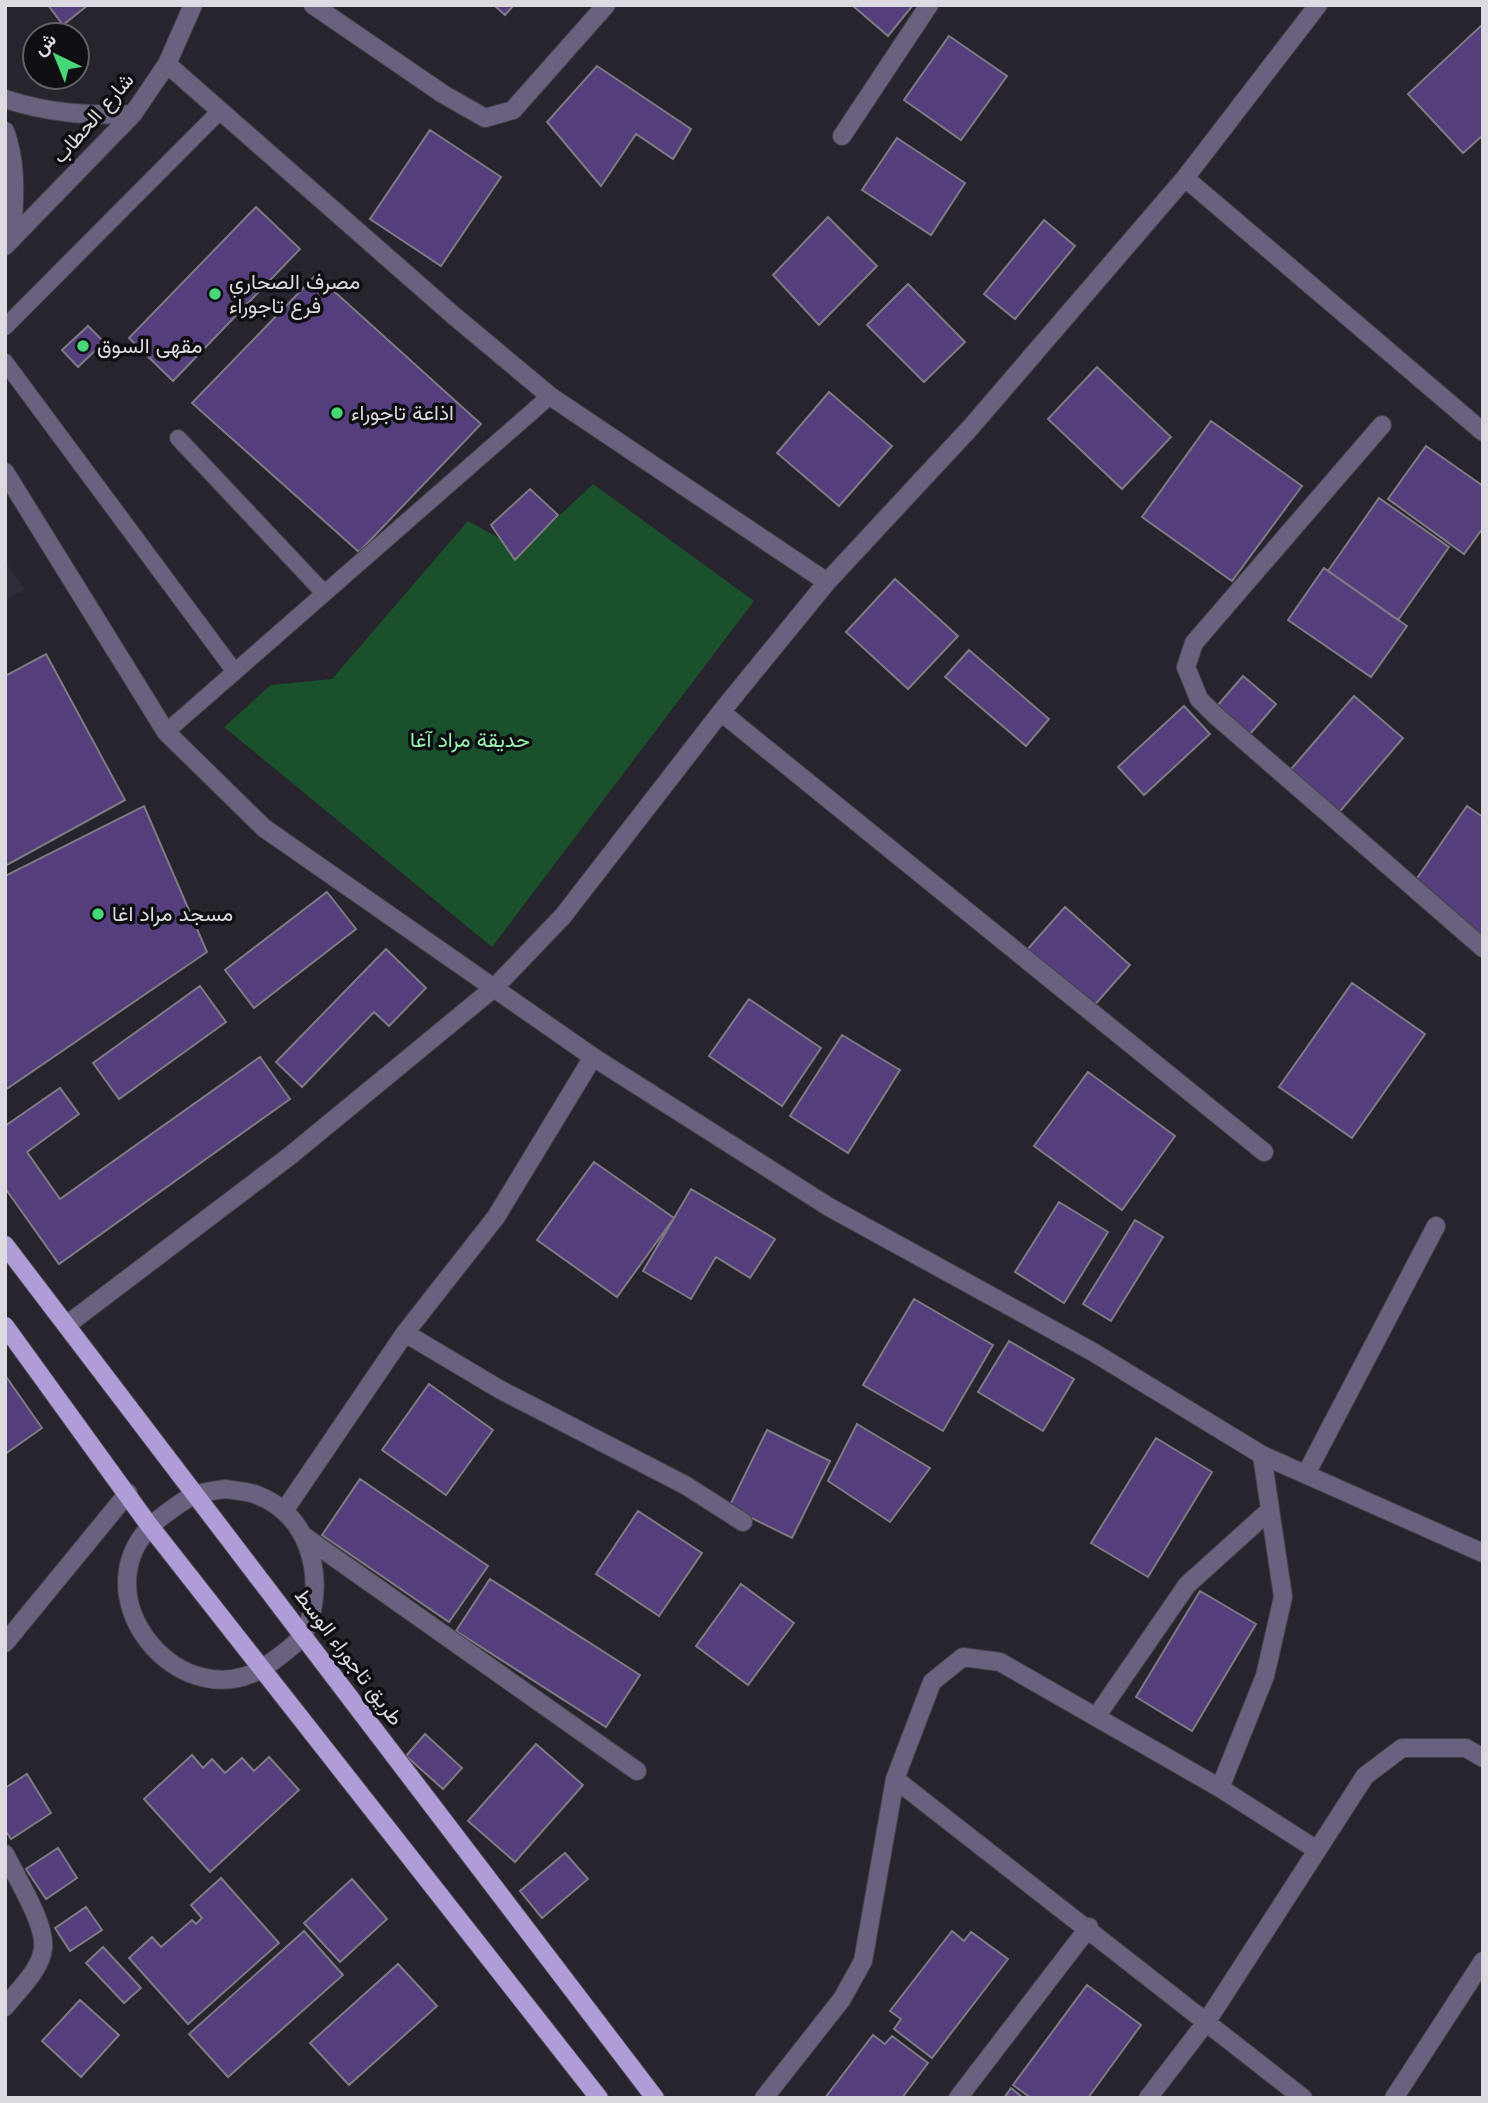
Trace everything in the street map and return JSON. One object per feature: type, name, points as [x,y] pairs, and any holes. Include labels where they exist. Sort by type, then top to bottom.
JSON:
[{"type":"main road","name":"طريق تاجوراء الوسط","points":[[5,1245],[68,1324],[655,2098]]},
{"type":"main road","points":[[5,1326],[149,1525],[598,2098]]},
{"type":"street","name":"شارع الحطاب","points":[[8,243],[133,114],[167,64],[193,5]]},
{"type":"street","points":[[313,5],[443,94],[485,118],[513,110],[606,5]]},
{"type":"street","points":[[842,136],[929,5]]},
{"type":"street","points":[[68,1324],[291,1155],[495,988],[563,916],[617,851],[721,712],[827,582],[971,426],[1185,178],[1318,5]]},
{"type":"street","points":[[167,64],[453,316],[550,396],[827,582]]},
{"type":"street","points":[[5,99],[34,109],[66,113],[133,114]]},
{"type":"street","points":[[5,131],[13,159],[15,186],[8,243]]},
{"type":"street","points":[[1185,178],[1483,432]]},
{"type":"street","points":[[1382,425],[1194,643],[1186,667],[1199,699],[1214,714],[1483,948]]},
{"type":"street","points":[[5,472],[166,732],[264,828],[593,1057],[829,1207],[1093,1352],[1262,1455],[1483,1553]]},
{"type":"street","points":[[721,712],[1264,1152]]},
{"type":"street","points":[[284,1511],[405,1333],[496,1217],[593,1057]]},
{"type":"street","points":[[1306,1474],[1436,1226]]},
{"type":"street","points":[[405,1333],[499,1389],[685,1485],[743,1522]]},
{"type":"street","points":[[1220,1788],[1265,1676],[1283,1597],[1262,1455]]},
{"type":"street","points":[[304,1536],[315,1566],[316,1588],[305,1636],[263,1669],[232,1678],[200,1676],[170,1664],[146,1643],[131,1614],[126,1582],[132,1550],[149,1525],[194,1493],[226,1489],[257,1495],[284,1511],[304,1536],[637,1771]]},
{"type":"street","points":[[5,1643],[128,1493]]},
{"type":"street","points":[[1096,1717],[1187,1585],[1270,1510]]},
{"type":"street","points":[[764,2098],[842,1999],[863,1961],[895,1779],[932,1682],[962,1657],[1000,1662],[1220,1788],[1317,1850]]},
{"type":"street","points":[[1148,2098],[1207,2021],[1365,1776],[1402,1748],[1465,1748],[1483,1758]]},
{"type":"street","points":[[895,1779],[1088,1927],[1303,2098]]},
{"type":"street","points":[[5,1854],[43,1932],[43,1950],[34,1970],[5,2007]]},
{"type":"street","points":[[958,2098],[1088,1927]]},
{"type":"street","points":[[1395,2098],[1483,1961]]},
{"type":"lane","points":[[5,327],[220,111]]},
{"type":"lane","points":[[5,362],[235,672]]},
{"type":"lane","points":[[166,732],[550,396]]},
{"type":"lane","points":[[178,439],[324,593]]},
{"type":"shaded area","points":[[5,561],[25,590],[5,600]]},
{"type":"green space","name":"حديقة مراد آغا","points":[[593,484],[754,601],[492,947],[224,727],[271,685],[332,679],[468,521],[522,551]]},
{"type":"building","points":[[48,5],[88,5],[68,21],[60,21]]},
{"type":"building","points":[[494,5],[514,5],[505,15]]},
{"type":"building","points":[[852,5],[913,5],[888,36]]},
{"type":"building","points":[[1483,24],[1483,135],[1463,153],[1408,94]]},
{"type":"building","points":[[949,36],[1007,76],[961,140],[904,100]]},
{"type":"building","points":[[597,66],[691,129],[673,159],[636,134],[601,186],[547,122]]},
{"type":"building","points":[[430,130],[501,177],[441,266],[370,219]]},
{"type":"building","points":[[897,138],[965,183],[931,235],[862,190]]},
{"type":"building","name":"مصرف الصحاري فرع تاجوراء","points":[[256,207],[300,249],[173,381],[129,338]]},
{"type":"building","points":[[828,217],[877,266],[819,325],[773,275]]},
{"type":"building","points":[[1044,220],[1075,246],[1015,319],[984,294]]},
{"type":"building","name":"اذاعة تاجوراء","points":[[316,275],[481,424],[359,552],[192,403]]},
{"type":"building","points":[[908,284],[965,342],[924,382],[867,325]]},
{"type":"building","name":"مقهى السوق","points":[[88,326],[104,342],[78,367],[62,350]]},
{"type":"building","points":[[1097,367],[1171,437],[1122,489],[1048,419]]},
{"type":"building","points":[[829,392],[892,446],[839,506],[777,453]]},
{"type":"building","points":[[1211,421],[1302,486],[1232,581],[1142,517]]},
{"type":"building","points":[[1426,446],[1483,486],[1483,528],[1464,554],[1388,499]]},
{"type":"building","points":[[530,489],[558,515],[515,560],[491,525]]},
{"type":"building","points":[[1379,498],[1449,547],[1398,620],[1328,571]]},
{"type":"building","points":[[1324,568],[1407,626],[1371,677],[1288,620]]},
{"type":"building","points":[[895,579],[958,636],[908,689],[846,632]]},
{"type":"building","points":[[969,650],[1049,719],[1026,746],[945,677]]},
{"type":"building","points":[[46,654],[125,800],[5,866],[5,676]]},
{"type":"building","points":[[1243,676],[1276,704],[1244,741],[1211,713]]},
{"type":"building","points":[[1354,696],[1403,738],[1335,817],[1286,775]]},
{"type":"building","points":[[1184,706],[1210,734],[1144,795],[1118,767]]},
{"type":"building","name":"مسجد مراد اغا","points":[[144,806],[207,952],[5,1090],[5,876]]},
{"type":"building","points":[[1467,806],[1483,817],[1483,935],[1411,887]]},
{"type":"building","points":[[327,892],[356,929],[254,1008],[225,970]]},
{"type":"building","points":[[1065,907],[1130,965],[1091,1009],[1026,951]]},
{"type":"building","points":[[386,949],[426,988],[389,1026],[374,1012],[302,1087],[276,1062]]},
{"type":"building","points":[[1352,983],[1425,1034],[1352,1138],[1279,1087]]},
{"type":"building","points":[[200,986],[226,1022],[119,1099],[93,1063]]},
{"type":"building","points":[[749,999],[821,1048],[782,1106],[709,1056]]},
{"type":"building","points":[[842,1035],[900,1070],[848,1153],[790,1116]]},
{"type":"building","points":[[260,1057],[290,1099],[59,1264],[5,1188],[5,1126],[60,1088],[79,1114],[27,1152],[60,1199]]},
{"type":"building","points":[[1088,1072],[1175,1136],[1122,1210],[1034,1146]]},
{"type":"building","points":[[594,1162],[674,1218],[617,1297],[537,1240]]},
{"type":"building","points":[[691,1189],[775,1239],[750,1278],[716,1257],[691,1299],[643,1271]]},
{"type":"building","points":[[1059,1202],[1108,1232],[1064,1303],[1015,1272]]},
{"type":"building","points":[[1135,1220],[1163,1237],[1111,1321],[1083,1304]]},
{"type":"building","points":[[914,1299],[993,1345],[943,1431],[863,1385]]},
{"type":"building","points":[[1009,1341],[1074,1379],[1043,1431],[978,1392]]},
{"type":"building","points":[[7,1378],[42,1428],[5,1454],[5,1380]]},
{"type":"building","points":[[429,1384],[493,1430],[446,1495],[382,1450]]},
{"type":"building","points":[[857,1424],[930,1468],[890,1522],[828,1481]]},
{"type":"building","points":[[767,1430],[830,1461],[792,1538],[729,1507]]},
{"type":"building","points":[[1156,1438],[1212,1472],[1148,1577],[1091,1543]]},
{"type":"building","points":[[360,1479],[488,1566],[449,1622],[322,1535]]},
{"type":"building","points":[[638,1511],[702,1553],[659,1616],[596,1574]]},
{"type":"building","points":[[490,1579],[640,1675],[606,1727],[456,1631]]},
{"type":"building","points":[[741,1584],[794,1623],[748,1685],[696,1646]]},
{"type":"building","points":[[1200,1591],[1256,1624],[1192,1731],[1136,1697]]},
{"type":"building","points":[[425,1734],[462,1768],[443,1789],[406,1756]]},
{"type":"building","points":[[536,1744],[583,1785],[515,1862],[468,1821]]},
{"type":"building","points":[[192,1755],[203,1768],[212,1759],[225,1773],[242,1758],[254,1771],[269,1757],[299,1790],[210,1872],[144,1799]]},
{"type":"building","points":[[27,1774],[51,1813],[11,1839],[5,1830],[5,1788]]},
{"type":"building","points":[[58,1848],[77,1878],[46,1899],[26,1869]]},
{"type":"building","points":[[565,1853],[588,1879],[542,1918],[520,1891]]},
{"type":"building","points":[[221,1878],[279,1943],[188,2024],[129,1958],[152,1937],[161,1947],[192,1920],[196,1924],[202,1918],[191,1905]]},
{"type":"building","points":[[352,1879],[387,1919],[340,1962],[304,1923]]},
{"type":"building","points":[[86,1907],[102,1930],[70,1951],[55,1928]]},
{"type":"building","points":[[304,1931],[343,1975],[228,2077],[189,2034]]},
{"type":"building","points":[[952,1931],[964,1941],[971,1932],[1008,1959],[932,2058],[894,2029],[901,2019],[890,2011]]},
{"type":"building","points":[[103,1947],[141,1988],[124,2003],[86,1963]]},
{"type":"building","points":[[398,1964],[437,2006],[349,2085],[310,2043]]},
{"type":"building","points":[[1087,1985],[1141,2025],[1088,2098],[1031,2098],[1013,2085]]},
{"type":"building","points":[[80,2000],[119,2035],[81,2077],[42,2041]]},
{"type":"building","points":[[873,2035],[885,2044],[892,2036],[928,2063],[902,2098],[825,2098]]},
{"type":"building","points":[[1011,2088],[1023,2098],[1004,2098]]},
{"type":"place","name":"مصرف الصحاري فرع تاجوراء","points":[[215,294]]},
{"type":"place","name":"مقهى السوق","points":[[83,346]]},
{"type":"place","name":"اذاعة تاجوراء","points":[[337,413]]},
{"type":"place","name":"مسجد مراد اغا","points":[[98,914]]}]
